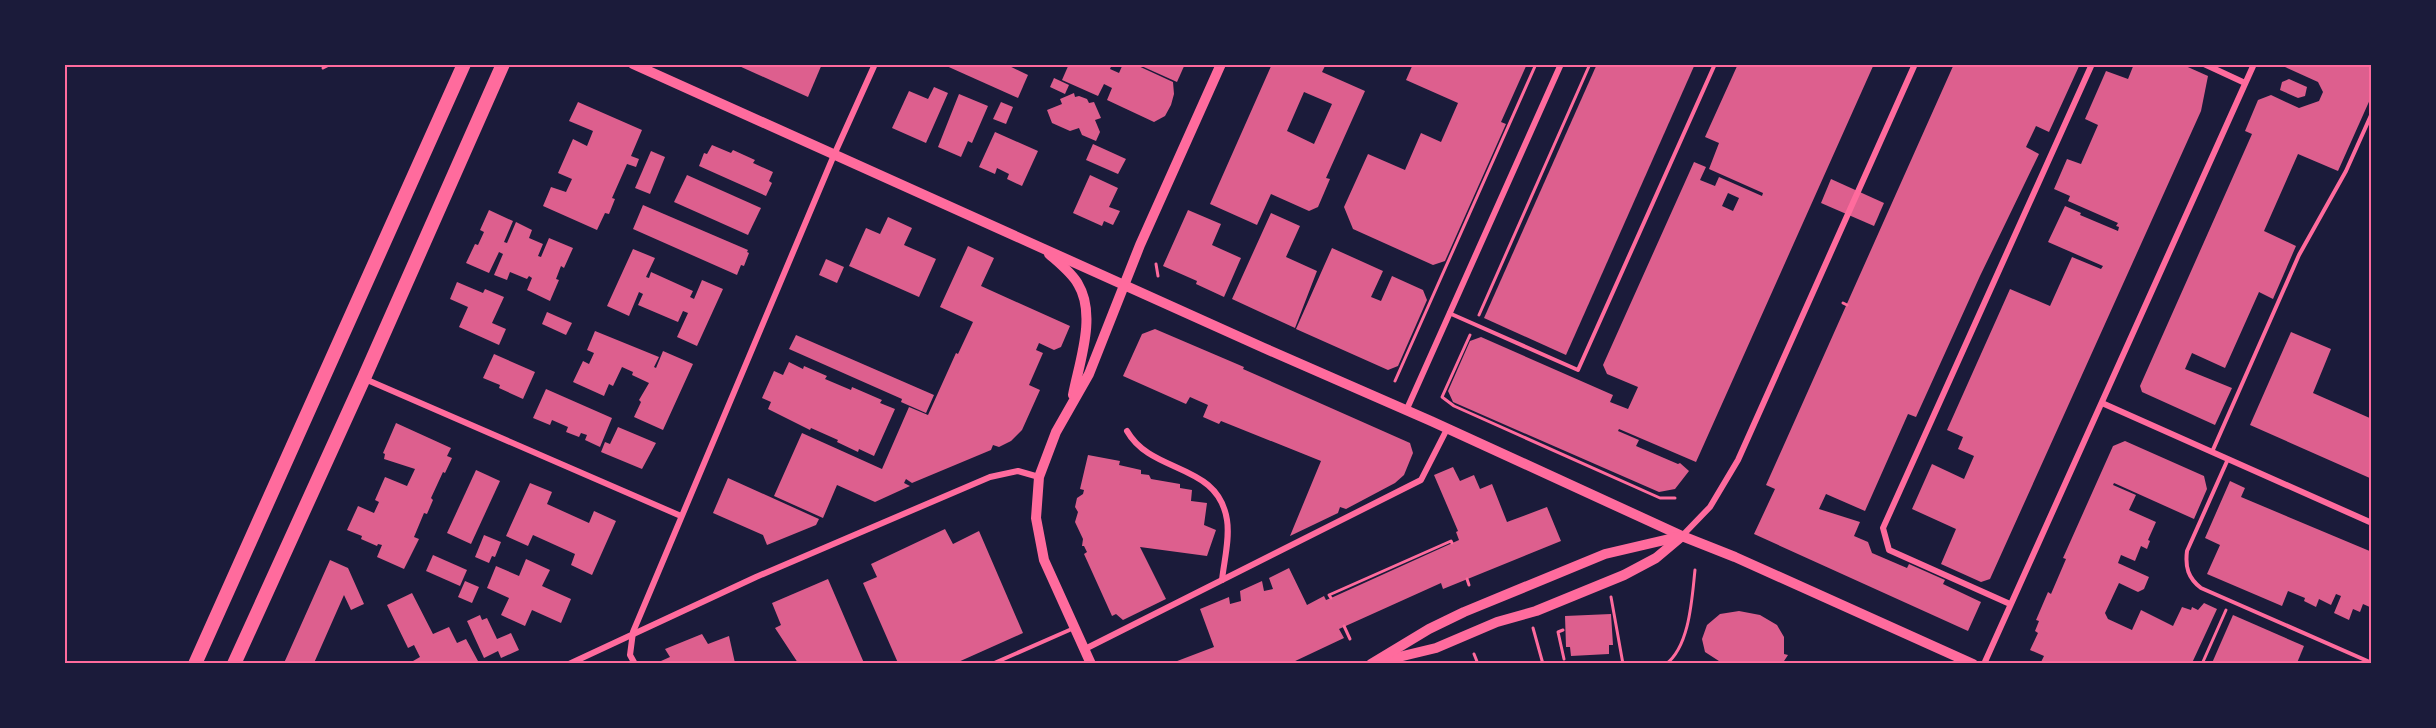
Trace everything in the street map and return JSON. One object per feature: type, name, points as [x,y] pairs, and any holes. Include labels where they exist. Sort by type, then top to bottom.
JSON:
[{"type":"highway","points":[[195,663],[464,64]]},
{"type":"highway","points":[[234,663],[364,378],[503,64]]},
{"type":"street","points":[[633,64],[1682,536],[1735,557],[1973,663]]},
{"type":"street","points":[[634,663],[630,655],[633,632],[834,155],[875,64]]},
{"type":"street","points":[[1092,663],[1044,560],[1036,518],[1040,477],[1047,451],[1089,374],[1140,245],[1221,64]]},
{"type":"street","points":[[1406,411],[1448,312],[1561,64]]},
{"type":"street","points":[[1372,663],[1436,648],[1497,622],[1536,611],[1624,575],[1656,558],[1708,510],[1738,459],[1915,64]]},
{"type":"street","points":[[2010,604],[1889,550],[1882,528],[2092,64]]},
{"type":"street","points":[[2204,64],[2245,83]]},
{"type":"street","points":[[1984,663],[2254,64]]},
{"type":"street","points":[[1041,246],[1078,284],[1084,303],[1084,333],[1071,404]]},
{"type":"street","points":[[364,378],[681,516]]},
{"type":"street","points":[[2102,403],[2372,523]]},
{"type":"street","points":[[1084,649],[1421,480],[1447,429]]},
{"type":"street","points":[[1127,431],[1134,444],[1148,456],[1200,478],[1214,491],[1224,507],[1227,520],[1222,580]]},
{"type":"street","points":[[568,663],[633,632],[990,477],[1018,471],[1040,477]]},
{"type":"street","points":[[1402,656],[1464,612],[1605,554],[1682,536]]},
{"type":"lane","points":[[1448,312],[1578,370],[1715,64]]},
{"type":"lane","points":[[2212,452],[2300,255],[2346,171],[2372,113]]},
{"type":"lane","points":[[2228,459],[2192,538],[2186,561],[2192,581],[2201,588],[2372,663]]},
{"type":"lane","points":[[992,663],[1075,628]]},
{"type":"path","points":[[323,68],[331,64]]},
{"type":"path","points":[[1395,381],[1536,64]]},
{"type":"path","points":[[1590,64],[1442,397],[1454,406],[1660,498],[1675,498]]},
{"type":"path","points":[[1156,264],[1158,276]]},
{"type":"path","points":[[1331,598],[1329,595],[1451,541],[1452,543]]},
{"type":"path","points":[[1666,663],[1677,651],[1684,634],[1690,611],[1695,570]]},
{"type":"path","points":[[1467,579],[1469,585]]},
{"type":"path","points":[[1611,597],[1623,663]]},
{"type":"path","points":[[2202,663],[2230,600]]},
{"type":"path","points":[[1344,627],[1350,639]]},
{"type":"path","points":[[1533,628],[1544,663]]},
{"type":"path","points":[[1563,630],[1558,632],[1564,659]]},
{"type":"path","points":[[1474,654],[1478,663]]},
{"type":"building","points":[[740,64],[822,64],[808,97],[739,66]]},
{"type":"building","points":[[942,64],[1005,64],[1028,75],[1018,98]]},
{"type":"building","points":[[1069,64],[1112,64],[1110,69],[1119,73],[1123,64],[1134,64],[1173,82],[1174,94],[1171,105],[1165,116],[1154,122],[1107,100],[1112,88],[1104,84],[1098,96],[1062,80]]},
{"type":"building","points":[[1137,64],[1185,64],[1177,82]]},
{"type":"building","points":[[1272,64],[1326,64],[1322,72],[1365,91],[1326,178],[1330,179],[1318,207],[1309,211],[1271,194],[1257,225],[1210,204]],"holes":[[[1304,92],[1332,104],[1314,144],[1287,131]]]},
{"type":"building","points":[[1413,64],[1527,64],[1501,122],[1506,124],[1445,261],[1433,265],[1353,229],[1344,207],[1368,154],[1405,170],[1421,133],[1441,142],[1458,103],[1406,80]]},
{"type":"building","points":[[1597,64],[1695,64],[1566,355],[1484,318]]},
{"type":"building","points":[[1738,64],[1874,64],[1696,462],[1619,429],[1618,431],[1639,440],[1636,446],[1680,463],[1689,471],[1675,489],[1659,492],[1453,402],[1448,391],[1470,341],[1481,337],[1613,395],[1610,402],[1628,409],[1638,387],[1607,374],[1603,365],[1694,162],[1706,167],[1700,180],[1715,186],[1719,177],[1762,196],[1763,193],[1709,169],[1719,143],[1705,137]],"holes":[[[1728,193],[1739,198],[1733,211],[1722,206]]]},
{"type":"building","points":[[1954,64],[2080,64],[2049,132],[2036,126],[2026,147],[2039,154],[1916,417],[1908,414],[1865,511],[1826,494],[1819,509],[1860,522],[1854,536],[1868,542],[1872,553],[1907,568],[1909,564],[1945,580],[1943,584],[1981,602],[1968,631],[1754,534],[1775,489],[1766,485]]},
{"type":"building","points":[[2134,64],[2181,64],[2208,76],[2201,111],[1990,579],[1981,582],[1941,564],[1956,529],[1912,509],[1932,464],[1964,479],[1974,456],[1958,449],[1963,437],[1947,430],[2010,289],[2050,306],[2072,257],[2101,269],[2103,266],[2048,242],[2065,206],[2118,231],[2119,227],[2116,226],[2118,223],[2068,201],[2070,196],[2054,189],[2067,159],[2081,164],[2098,125],[2085,119],[2106,71],[2128,79]]},
{"type":"building","points":[[2283,64],[2372,64],[2372,95],[2338,171],[2298,154],[2264,231],[2296,246],[2273,299],[2259,292],[2225,368],[2192,353],[2185,369],[2232,388],[2215,425],[2142,392],[2140,386],[2252,134],[2245,131],[2258,100],[2271,95],[2299,108],[2319,101],[2323,92],[2318,82]]},
{"type":"building","points":[[1054,78],[1069,85],[1065,94],[1050,87]]},
{"type":"building","points":[[2289,79],[2307,87],[2305,96],[2298,98],[2280,90],[2282,82]]},
{"type":"building","points":[[934,87],[948,93],[926,143],[892,128],[909,91],[928,99]]},
{"type":"building","points":[[1074,93],[1075,97],[1087,99],[1089,103],[1094,102],[1101,118],[1095,120],[1100,132],[1096,141],[1082,135],[1079,128],[1070,131],[1052,123],[1047,110],[1062,104],[1060,99]]},
{"type":"building","points":[[959,94],[988,106],[972,143],[968,141],[961,157],[938,147]]},
{"type":"building","points":[[578,102],[642,130],[631,156],[639,159],[636,167],[627,164],[612,198],[615,199],[609,214],[605,213],[597,230],[543,206],[551,187],[566,192],[572,179],[558,173],[573,139],[587,146],[593,131],[569,121]]},
{"type":"building","points":[[1001,102],[1013,107],[1006,124],[993,119]]},
{"type":"building","points":[[995,132],[1038,151],[1022,186],[1007,179],[1009,174],[997,168],[995,174],[979,167]]},
{"type":"building","points":[[1093,144],[1126,159],[1118,174],[1086,160]]},
{"type":"building","points":[[712,145],[731,153],[733,150],[755,160],[753,163],[773,172],[769,181],[772,183],[766,196],[699,166],[704,153],[707,154]]},
{"type":"building","points":[[651,151],[665,157],[650,194],[635,188]]},
{"type":"building","points":[[687,175],[761,208],[748,235],[674,202]]},
{"type":"building","points":[[1090,175],[1118,188],[1109,207],[1120,211],[1113,225],[1104,221],[1102,226],[1073,213]]},
{"type":"building","points":[[1831,179],[1884,203],[1874,226],[1821,203]]},
{"type":"building","points":[[643,205],[748,250],[744,266],[741,265],[737,275],[633,229]]},
{"type":"building","points":[[489,210],[513,221],[504,242],[507,243],[516,222],[532,230],[529,238],[543,244],[538,256],[541,257],[549,238],[573,248],[564,268],[561,266],[556,279],[559,280],[550,301],[527,290],[532,278],[529,276],[527,279],[510,272],[507,280],[494,275],[503,254],[499,252],[489,273],[466,263],[484,232],[480,230]]},
{"type":"building","points":[[1188,210],[1221,224],[1212,245],[1241,258],[1224,297],[1196,284],[1197,281],[1163,266]]},
{"type":"building","points":[[1271,213],[1300,226],[1286,257],[1317,271],[1295,328],[1232,299]]},
{"type":"building","points":[[888,217],[912,228],[904,245],[936,259],[919,297],[849,266],[866,228],[880,234]]},
{"type":"building","points":[[968,246],[994,258],[981,286],[1070,326],[1061,347],[1054,350],[1039,343],[1036,350],[1043,353],[1029,385],[1040,390],[1022,430],[1011,441],[999,447],[993,445],[991,450],[912,483],[906,479],[904,483],[910,486],[875,502],[837,485],[823,518],[774,496],[802,433],[882,469],[909,407],[928,415],[956,353],[958,354],[973,322],[940,307]]},
{"type":"building","points":[[1332,248],[1383,271],[1371,297],[1381,301],[1392,276],[1423,290],[1427,300],[1398,366],[1388,370],[1296,329]]},
{"type":"building","points":[[633,249],[655,258],[646,277],[649,278],[651,272],[693,291],[690,297],[694,299],[702,280],[723,289],[697,346],[677,337],[688,313],[683,311],[678,322],[638,305],[643,294],[639,292],[629,316],[607,306]]},
{"type":"building","points":[[826,259],[844,267],[837,283],[819,275]]},
{"type":"building","points":[[457,282],[483,293],[485,289],[504,297],[492,323],[506,329],[499,345],[459,327],[468,307],[450,299]]},
{"type":"building","points":[[547,312],[572,323],[566,335],[542,324]]},
{"type":"building","points":[[1155,329],[1410,443],[1413,453],[1404,475],[1395,483],[1346,509],[1340,507],[1338,513],[1290,536],[1321,461],[1221,421],[1219,424],[1203,417],[1208,405],[1190,397],[1186,404],[1123,376],[1142,334]]},
{"type":"building","points":[[595,331],[659,357],[654,367],[656,368],[663,351],[693,364],[663,430],[634,417],[641,402],[639,400],[649,383],[632,375],[633,372],[622,367],[613,386],[609,384],[604,396],[573,382],[583,361],[589,364],[594,353],[587,350]]},
{"type":"building","points":[[2291,332],[2331,349],[2313,393],[2372,419],[2372,479],[2250,425]]},
{"type":"building","points":[[796,335],[934,395],[926,413],[901,402],[902,399],[789,349]]},
{"type":"building","points":[[494,354],[535,372],[523,399],[483,378]]},
{"type":"building","points":[[789,362],[827,376],[825,379],[851,390],[852,387],[882,400],[880,403],[895,409],[874,456],[859,449],[858,452],[837,442],[838,440],[811,428],[810,430],[768,409],[771,402],[762,398],[774,371],[783,375]]},
{"type":"building","points":[[546,389],[612,418],[600,447],[585,440],[587,435],[581,433],[579,437],[566,432],[568,427],[552,420],[550,425],[533,418]]},
{"type":"building","points":[[396,423],[451,448],[447,456],[452,458],[431,498],[433,500],[427,514],[424,513],[414,537],[419,539],[404,569],[377,557],[382,545],[377,546],[347,530],[358,506],[374,513],[379,502],[375,500],[385,477],[407,486],[415,469],[384,459],[385,454],[383,453]]},
{"type":"building","points":[[618,427],[656,443],[642,469],[601,452],[605,442],[610,444]]},
{"type":"building","points":[[2125,441],[2204,476],[2207,489],[2194,519],[2114,483],[2113,485],[2136,495],[2129,510],[2156,522],[2148,540],[2150,541],[2147,549],[2141,546],[2135,561],[2121,555],[2118,563],[2149,577],[2144,589],[2138,592],[2119,583],[2105,613],[2108,619],[2132,630],[2141,610],[2173,626],[2182,607],[2191,610],[2192,607],[2198,610],[2204,603],[2217,609],[2192,663],[2043,663],[2041,662],[2044,656],[2030,650],[2038,633],[2035,631],[2039,621],[2036,620],[2048,592],[2051,594],[2066,559],[2063,558],[2113,446]]},
{"type":"building","points":[[1088,455],[1120,461],[1119,465],[1141,470],[1141,474],[1149,475],[1151,479],[1180,484],[1180,488],[1192,490],[1191,501],[1207,503],[1204,525],[1216,530],[1207,556],[1140,547],[1166,599],[1123,620],[1116,614],[1112,616],[1084,554],[1087,552],[1082,546],[1083,539],[1075,522],[1078,512],[1075,507],[1077,498],[1083,494],[1084,490],[1080,489]]},
{"type":"building","points":[[1453,467],[1460,481],[1474,475],[1480,489],[1492,484],[1507,522],[1547,507],[1561,541],[1443,589],[1441,583],[1339,629],[1344,638],[1291,663],[1172,663],[1214,647],[1200,609],[1229,597],[1230,604],[1241,601],[1240,591],[1262,581],[1264,591],[1273,589],[1269,578],[1289,568],[1307,605],[1324,596],[1326,600],[1331,598],[1459,540],[1456,532],[1458,531],[1434,475]]},
{"type":"building","points":[[476,470],[500,481],[471,544],[447,533]]},
{"type":"building","points":[[728,478],[819,519],[816,525],[767,545],[763,535],[713,513]]},
{"type":"building","points":[[2230,481],[2245,488],[2241,497],[2372,552],[2372,608],[2363,604],[2360,612],[2353,609],[2349,620],[2334,613],[2341,596],[2336,594],[2331,605],[2319,599],[2316,607],[2304,601],[2305,598],[2288,591],[2282,606],[2207,574],[2220,545],[2205,538]]},
{"type":"building","points":[[530,483],[552,492],[547,504],[589,523],[594,511],[616,521],[592,575],[571,565],[575,554],[533,535],[528,546],[506,536]]},
{"type":"building","points":[[945,529],[953,544],[979,531],[1023,633],[956,663],[898,663],[863,583],[877,577],[871,564]]},
{"type":"building","points":[[484,535],[501,542],[495,557],[492,556],[489,563],[475,557]]},
{"type":"building","points":[[433,555],[467,570],[460,586],[426,571]]},
{"type":"building","points":[[526,559],[550,570],[542,586],[571,599],[561,623],[532,610],[525,626],[501,615],[509,598],[487,588],[496,566],[519,576]]},
{"type":"building","points":[[330,560],[348,568],[364,604],[351,610],[344,595],[314,663],[284,663]]},
{"type":"building","points":[[828,579],[864,663],[798,663],[775,628],[781,625],[772,603]]},
{"type":"building","points":[[465,581],[479,587],[472,603],[458,597]]},
{"type":"building","points":[[412,593],[433,634],[449,627],[457,643],[466,639],[478,661],[473,663],[415,663],[413,661],[420,657],[414,645],[408,648],[387,605]]},
{"type":"building","points":[[1739,611],[1760,615],[1777,625],[1784,637],[1784,654],[1788,655],[1784,661],[1781,663],[1722,663],[1705,652],[1702,639],[1707,625],[1720,614]]},
{"type":"building","points":[[1611,614],[1613,645],[1609,645],[1609,654],[1571,656],[1570,647],[1566,647],[1565,616]]},
{"type":"building","points":[[480,615],[482,620],[487,618],[497,639],[511,633],[519,650],[501,658],[498,651],[484,658],[467,621]]},
{"type":"building","points":[[2233,615],[2304,646],[2297,663],[2212,663]]},
{"type":"building","points":[[702,634],[708,644],[729,636],[735,663],[663,663],[661,661],[670,657],[665,649]]}]
